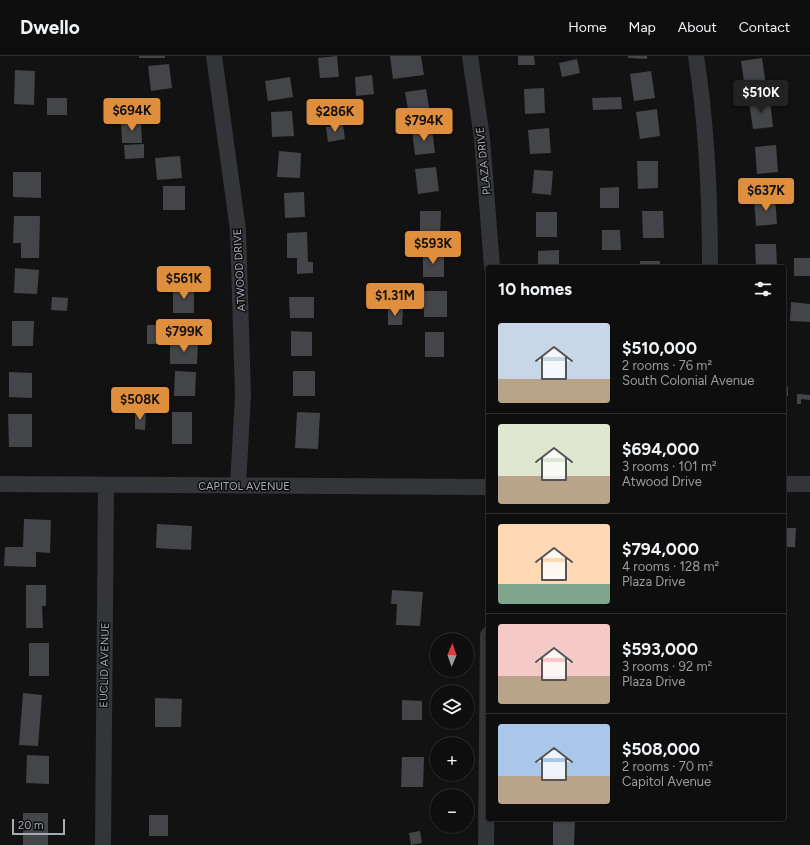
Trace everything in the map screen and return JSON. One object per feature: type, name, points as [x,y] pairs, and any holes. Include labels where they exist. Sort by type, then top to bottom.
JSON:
[{"type":"street","name":"ATWOOD DRIVE","points":[[214,56],[238,230],[243,395],[238,485]]},
{"type":"street","name":"PLAZA DRIVE","points":[[470,56],[482,138],[492,265]]},
{"type":"street","points":[[696,56],[708,163],[710,265]]},
{"type":"street","name":"CAPITOL AVENUE","points":[[0,484],[486,488]]},
{"type":"street","points":[[786,484],[810,484]]},
{"type":"street","name":"EUCLID AVENUE","points":[[102,845],[106,486]]},
{"type":"street","points":[[486,821],[486,845]]},
{"type":"building","points":[[139,56],[165,56],[165,58],[139,58]]},
{"type":"building","points":[[337,56],[339,77],[320,78],[318,58]]},
{"type":"building","points":[[390,56],[421,56],[424,75],[393,79]]},
{"type":"building","points":[[518,56],[534,56],[535,65],[518,65]]},
{"type":"building","points":[[628,56],[647,56],[647,59],[628,58]]},
{"type":"building","points":[[762,58],[766,85],[745,88],[741,61]]},
{"type":"building","points":[[577,59],[580,73],[562,77],[559,63]]},
{"type":"building","points":[[169,64],[172,88],[151,91],[148,66]]},
{"type":"building","points":[[15,70],[35,71],[34,105],[14,104]]},
{"type":"building","points":[[651,71],[655,98],[634,101],[630,74]]},
{"type":"building","points":[[372,75],[374,94],[356,96],[355,77]]},
{"type":"building","points":[[290,77],[293,97],[268,101],[265,81]]},
{"type":"building","points":[[544,88],[545,113],[525,114],[524,89]]},
{"type":"building","points":[[426,89],[430,113],[409,116],[405,92]]},
{"type":"building","points":[[621,97],[622,109],[593,110],[592,98]]},
{"type":"building","points":[[47,98],[67,98],[67,115],[47,115]]},
{"type":"building","points":[[770,100],[773,127],[753,129],[749,102]]},
{"type":"building","points":[[657,109],[660,136],[640,139],[636,112]]},
{"type":"building","points":[[292,111],[294,136],[272,137],[271,112]]},
{"type":"building","points":[[121,122],[141,122],[142,143],[122,143]]},
{"type":"building","points":[[343,125],[345,139],[328,142],[326,127]]},
{"type":"building","points":[[432,128],[435,153],[415,155],[412,130]]},
{"type":"building","points":[[549,128],[551,153],[530,154],[528,130]]},
{"type":"building","points":[[144,144],[144,158],[125,159],[124,145]]},
{"type":"building","points":[[776,145],[778,172],[757,174],[755,147]]},
{"type":"building","points":[[279,151],[301,153],[300,178],[277,177]]},
{"type":"building","points":[[180,156],[182,178],[157,180],[155,158]]},
{"type":"building","points":[[637,161],[658,161],[658,188],[638,189]]},
{"type":"building","points":[[436,167],[439,191],[418,194],[415,169]]},
{"type":"building","points":[[534,170],[553,171],[551,195],[532,193]]},
{"type":"building","points":[[13,172],[41,172],[41,198],[13,197]]},
{"type":"building","points":[[163,186],[185,186],[185,210],[163,210]]},
{"type":"building","points":[[619,187],[619,208],[600,208],[600,188]]},
{"type":"building","points":[[304,192],[305,217],[285,218],[284,193]]},
{"type":"building","points":[[775,197],[777,224],[756,226],[754,199]]},
{"type":"building","points":[[420,211],[441,211],[440,237],[420,237]]},
{"type":"building","points":[[642,211],[663,211],[664,238],[643,238]]},
{"type":"building","points":[[536,212],[557,212],[557,237],[536,237]]},
{"type":"building","points":[[14,216],[40,216],[39,258],[21,258],[21,243],[13,243]]},
{"type":"building","points":[[602,230],[620,230],[621,250],[602,250]]},
{"type":"building","points":[[307,232],[308,262],[313,262],[313,273],[297,274],[297,258],[287,258],[287,233]]},
{"type":"building","points":[[755,244],[776,244],[777,265],[756,265]]},
{"type":"building","points":[[559,250],[559,265],[538,265],[538,251]]},
{"type":"building","points":[[423,252],[444,253],[444,277],[423,277]]},
{"type":"building","points":[[794,258],[810,258],[810,276],[794,276]]},
{"type":"building","points":[[640,261],[660,261],[660,265],[640,265]]},
{"type":"building","points":[[15,268],[39,270],[37,294],[14,293]]},
{"type":"building","points":[[173,288],[194,288],[194,313],[173,313]]},
{"type":"building","points":[[424,291],[447,291],[447,317],[424,317]]},
{"type":"building","points":[[52,297],[68,298],[67,311],[51,310]]},
{"type":"building","points":[[289,297],[314,297],[314,318],[290,318]]},
{"type":"building","points":[[791,302],[810,304],[810,322],[790,321]]},
{"type":"building","points":[[388,309],[403,309],[402,325],[388,325]]},
{"type":"building","points":[[12,321],[34,321],[33,346],[12,346]]},
{"type":"building","points":[[147,325],[160,325],[160,344],[147,344]]},
{"type":"building","points":[[291,331],[312,332],[312,356],[291,356]]},
{"type":"building","points":[[425,332],[444,332],[444,357],[425,357]]},
{"type":"building","points":[[170,343],[198,343],[197,364],[170,364]]},
{"type":"building","points":[[175,371],[196,372],[195,396],[174,396]]},
{"type":"building","points":[[293,371],[315,371],[315,396],[293,396]]},
{"type":"building","points":[[9,372],[32,373],[32,398],[9,397]]},
{"type":"building","points":[[786,387],[788,387],[788,396],[786,396]]},
{"type":"building","points":[[797,394],[810,395],[810,400],[801,399],[801,404],[797,404]]},
{"type":"building","points":[[172,412],[192,412],[192,444],[172,444]]},
{"type":"building","points":[[297,412],[320,413],[318,449],[295,448]]},
{"type":"building","points":[[135,413],[146,413],[145,430],[135,429]]},
{"type":"building","points":[[8,414],[32,414],[32,447],[9,447]]},
{"type":"building","points":[[24,519],[51,520],[50,553],[36,552],[36,567],[4,566],[5,547],[23,547]]},
{"type":"building","points":[[157,524],[192,526],[191,550],[156,548]]},
{"type":"building","points":[[786,528],[796,528],[795,547],[786,547]]},
{"type":"building","points":[[26,585],[46,585],[46,606],[42,606],[43,628],[26,628]]},
{"type":"building","points":[[392,590],[423,592],[420,626],[396,625],[397,604],[391,604]]},
{"type":"building","points":[[29,643],[49,643],[49,676],[29,676]]},
{"type":"building","points":[[23,693],[42,695],[38,746],[19,745]]},
{"type":"building","points":[[155,698],[182,699],[181,727],[155,727]]},
{"type":"building","points":[[402,700],[422,701],[422,720],[402,720]]},
{"type":"building","points":[[27,755],[49,756],[49,784],[26,783]]},
{"type":"building","points":[[402,757],[424,757],[423,787],[401,787]]},
{"type":"building","points":[[23,813],[48,813],[48,845],[23,845]]},
{"type":"building","points":[[149,815],[168,815],[168,836],[149,836]]},
{"type":"building","points":[[553,821],[575,821],[574,845],[553,845]]},
{"type":"building","points":[[420,831],[422,843],[411,845],[409,833]]}]
